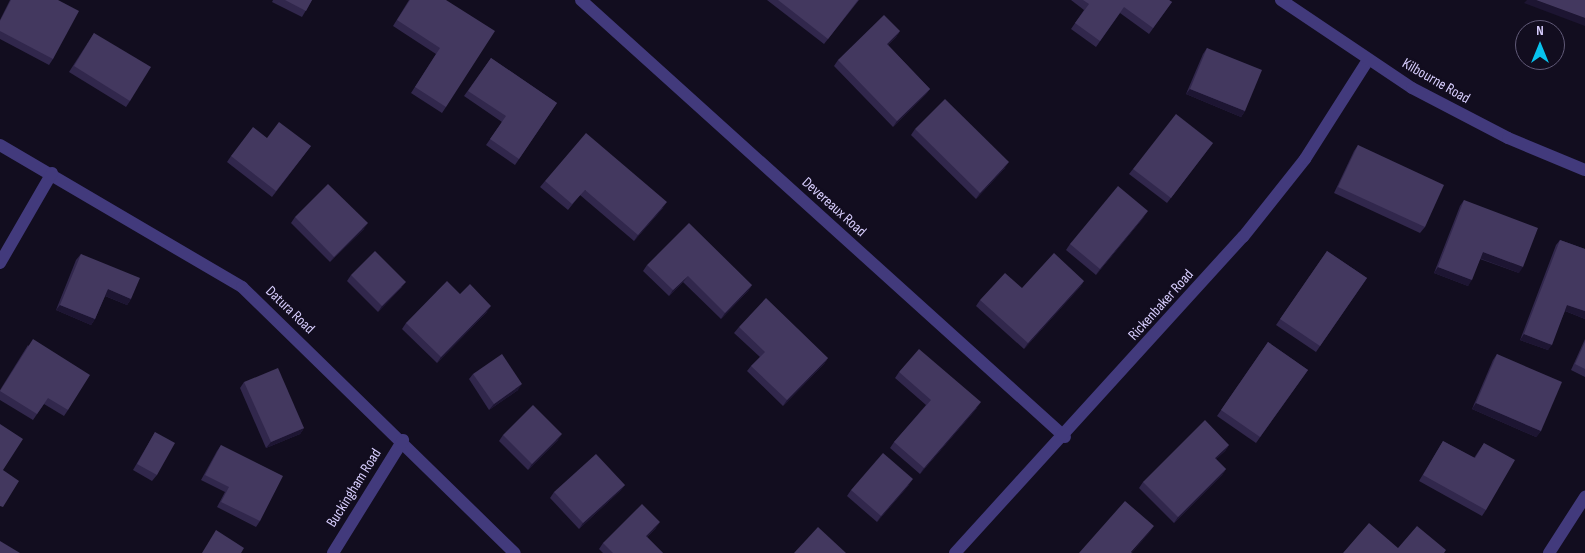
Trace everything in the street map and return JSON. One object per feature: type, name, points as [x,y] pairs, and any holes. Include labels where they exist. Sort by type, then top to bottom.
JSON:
[{"type":"street","name":"Devereaux Road","points":[[581,0],[1065,437]]},
{"type":"street","name":"Kilbourne Road","points":[[1282,0],[1368,60],[1466,118],[1585,170]]},
{"type":"street","name":"Rickenbaker Road","points":[[955,553],[1065,437],[1272,202],[1368,60]]},
{"type":"street","name":"Datura Road","points":[[0,145],[52,173],[242,287],[403,440],[515,553]]},
{"type":"street","points":[[0,263],[52,173]]},
{"type":"street","name":"Buckingham Road","points":[[332,553],[403,440]]},
{"type":"street","points":[[1549,553],[1585,497]]},
{"type":"building","points":[[11,0],[58,0],[79,11],[53,59],[0,31],[0,21]]},
{"type":"building","points":[[285,0],[312,0],[306,11]]},
{"type":"building","points":[[410,0],[446,0],[495,31],[446,107],[415,87],[440,48],[397,20]]},
{"type":"building","points":[[778,0],[858,0],[828,39]]},
{"type":"building","points":[[1083,0],[1169,0],[1172,2],[1153,28],[1124,7],[1100,41],[1075,23],[1089,4]]},
{"type":"building","points":[[1536,0],[1585,0],[1585,18]]},
{"type":"building","points":[[884,15],[900,31],[887,44],[930,89],[897,121],[838,60]]},
{"type":"building","points":[[94,33],[151,67],[130,101],[74,66]]},
{"type":"building","points":[[1207,48],[1262,70],[1245,111],[1190,89]]},
{"type":"building","points":[[491,58],[557,103],[519,159],[490,139],[506,116],[468,91]]},
{"type":"building","points":[[945,99],[1009,162],[980,193],[915,129]]},
{"type":"building","points":[[1176,114],[1213,143],[1171,198],[1133,169]]},
{"type":"building","points":[[279,122],[311,146],[276,191],[231,156],[253,127],[267,138]]},
{"type":"building","points":[[586,133],[667,202],[638,235],[585,190],[572,204],[545,181]]},
{"type":"building","points":[[1358,145],[1444,185],[1425,227],[1338,187]]},
{"type":"building","points":[[328,184],[368,223],[334,257],[295,217]]},
{"type":"building","points":[[1118,186],[1148,211],[1100,269],[1070,244]]},
{"type":"building","points":[[1464,200],[1538,228],[1523,267],[1483,252],[1472,280],[1438,267]]},
{"type":"building","points":[[689,223],[752,285],[725,313],[688,276],[673,290],[647,265]]},
{"type":"building","points":[[1560,240],[1585,249],[1585,311],[1567,305],[1552,345],[1524,334]]},
{"type":"building","points":[[375,251],[406,282],[382,306],[351,275]]},
{"type":"building","points":[[1327,251],[1367,278],[1320,346],[1280,319]]},
{"type":"building","points":[[1054,253],[1084,281],[1028,343],[980,300],[1005,273],[1022,288]]},
{"type":"building","points":[[81,254],[140,278],[131,299],[108,289],[95,319],[60,305]]},
{"type":"building","points":[[447,281],[460,294],[470,284],[491,306],[441,357],[406,323]]},
{"type":"building","points":[[766,298],[828,358],[787,400],[751,366],[765,352],[739,327]]},
{"type":"building","points":[[33,339],[90,375],[68,410],[48,398],[37,414],[0,391]]},
{"type":"building","points":[[1268,342],[1308,370],[1260,437],[1221,410]]},
{"type":"building","points":[[1585,342],[1585,369],[1575,364]]},
{"type":"building","points":[[919,349],[981,402],[924,468],[894,442],[931,400],[899,372]]},
{"type":"building","points":[[502,354],[522,384],[494,404],[473,374]]},
{"type":"building","points":[[1497,354],[1562,382],[1541,431],[1476,403]]},
{"type":"building","points":[[278,368],[304,428],[271,442],[244,382]]},
{"type":"building","points":[[533,405],[562,434],[532,464],[503,435]]},
{"type":"building","points":[[1205,420],[1229,445],[1215,458],[1226,469],[1178,517],[1143,482]]},
{"type":"building","points":[[0,424],[23,439],[3,470],[19,481],[3,507],[0,506]]},
{"type":"building","points":[[155,432],[175,443],[157,475],[137,464]]},
{"type":"building","points":[[1443,441],[1475,458],[1484,443],[1515,460],[1486,510],[1423,475]]},
{"type":"building","points":[[221,445],[283,476],[260,521],[221,502],[229,487],[205,475]]},
{"type":"building","points":[[883,453],[913,479],[881,516],[851,490]]},
{"type":"building","points":[[596,454],[625,485],[583,523],[554,492]]},
{"type":"building","points":[[1125,501],[1154,526],[1132,553],[1079,553]]},
{"type":"building","points":[[642,504],[660,522],[646,536],[663,553],[613,553],[603,543]]},
{"type":"building","points":[[1369,523],[1398,548],[1417,526],[1446,550],[1444,553],[1343,553]]},
{"type":"building","points":[[818,527],[846,553],[794,553]]},
{"type":"building","points":[[216,530],[244,548],[241,553],[202,553]]},
{"type":"building","points":[[0,541],[20,553],[0,553]]}]
